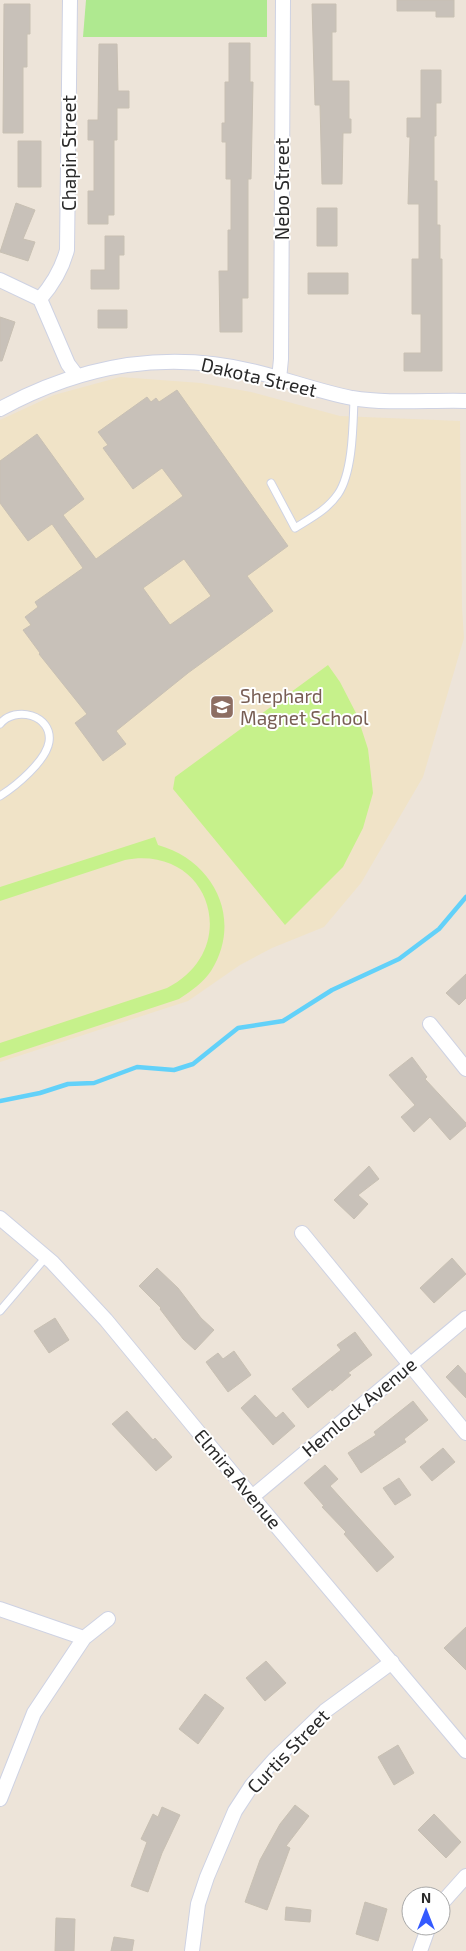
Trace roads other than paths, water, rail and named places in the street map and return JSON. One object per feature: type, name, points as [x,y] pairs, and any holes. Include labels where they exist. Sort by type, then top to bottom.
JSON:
[{"type":"street","name":"Chapin Street","points":[[40,299],[60,269],[67,250],[70,0]]},
{"type":"street","name":"Nebo Street","points":[[279,379],[281,340],[283,0]]},
{"type":"street","points":[[0,280],[40,299],[68,364],[78,376]]},
{"type":"street","name":"Dakota Street","points":[[0,409],[28,394],[78,376],[129,364],[179,361],[241,369],[354,398],[466,401]]},
{"type":"street","points":[[430,1024],[466,1069]]},
{"type":"street","name":"Elmira Avenue","points":[[0,1218],[66,1276],[106,1320],[252,1497],[466,1750]]},
{"type":"street","points":[[302,1233],[466,1433]]},
{"type":"street","name":"Hemlock Avenue","points":[[252,1497],[466,1318]]},
{"type":"street","points":[[0,1609],[84,1638]]},
{"type":"street","points":[[0,1799],[34,1713],[84,1638],[108,1618]]},
{"type":"street","name":"Curtis Street","points":[[192,1951],[198,1904],[207,1877],[235,1812],[252,1785],[274,1760],[325,1711],[392,1662]]},
{"type":"street","points":[[451,1893],[466,1876]]},
{"type":"street","points":[[420,1951],[425,1936]]},
{"type":"lane","points":[[271,483],[295,528],[324,510],[339,493],[349,463],[354,398]]},
{"type":"lane","points":[[0,724],[5,718],[19,714],[36,716],[47,728],[49,742],[41,759],[10,790],[0,796]]},
{"type":"lane","points":[[0,1311],[46,1257]]},
{"type":"waterway","points":[[0,1101],[40,1093],[68,1084],[94,1083],[137,1067],[174,1070],[193,1064],[238,1028],[283,1021],[332,990],[399,959],[439,929],[466,897]]},
{"type":"place","name":"Shephard Magnet School","points":[[222,707]]}]
